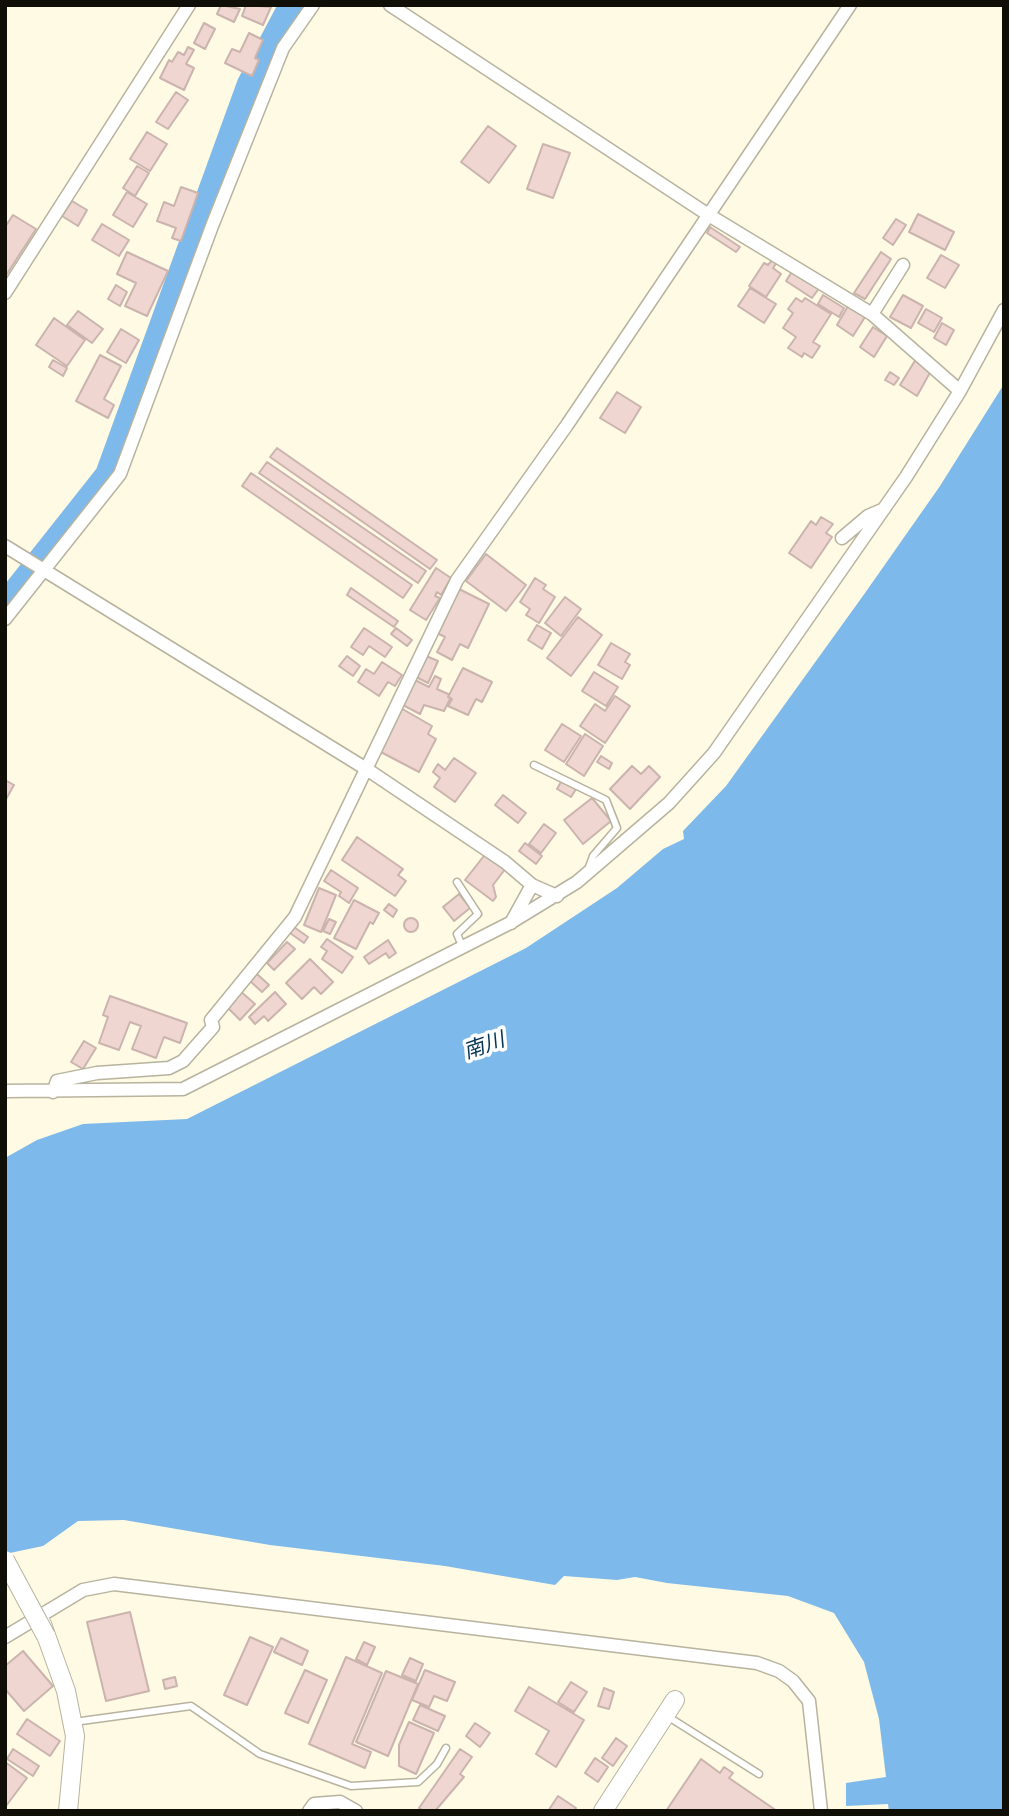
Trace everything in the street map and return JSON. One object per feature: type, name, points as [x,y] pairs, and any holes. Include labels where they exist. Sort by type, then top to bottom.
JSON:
[{"type":"main road","points":[[5,1560],[46,1636]]},
{"type":"main road","points":[[40,1616],[66,1691],[75,1736],[68,1811]]},
{"type":"main road","points":[[603,1811],[670,1707]]},
{"type":"street","points":[[5,293],[189,5]]},
{"type":"street","points":[[5,619],[37,566],[120,474],[212,226],[283,48],[313,5]]},
{"type":"street","points":[[390,5],[707,214],[872,314],[960,391]]},
{"type":"street","points":[[53,1092],[57,1081],[169,1068],[196,1048],[213,1027],[211,1020],[295,917],[368,770],[385,725],[457,580],[567,425],[850,5]]},
{"type":"street","points":[[872,314],[902,265]]},
{"type":"street","points":[[5,1091],[183,1089],[510,923],[557,896],[587,874],[669,803],[708,761],[884,509],[960,391],[1004,310]]},
{"type":"street","points":[[842,538],[868,516],[884,509]]},
{"type":"street","points":[[5,546],[368,770],[505,862],[533,885],[557,896]]},
{"type":"street","points":[[510,923],[533,885]]},
{"type":"street","points":[[5,1637],[83,1590],[114,1584],[757,1663],[779,1671],[793,1681],[809,1701],[821,1811]]},
{"type":"street","points":[[309,1811],[314,1804],[340,1802],[356,1811]]},
{"type":"lane","points":[[534,765],[606,800],[617,828],[593,856],[587,874]]},
{"type":"lane","points":[[457,881],[478,914],[457,934],[463,948]]},
{"type":"lane","points":[[72,1723],[191,1706],[260,1754],[351,1786],[418,1782],[437,1764],[446,1748]]},
{"type":"lane","points":[[670,1707],[759,1774]]},
{"type":"water","name":"南川","points":[[1004,384],[1004,1811],[889,1811],[888,1804],[846,1806],[846,1783],[886,1777],[879,1719],[864,1662],[834,1613],[788,1596],[635,1577],[617,1580],[564,1576],[555,1585],[445,1566],[270,1545],[124,1520],[78,1521],[43,1546],[5,1554],[5,1158],[37,1140],[83,1124],[187,1119],[526,948],[617,888],[663,849],[684,839],[683,831],[726,786],[865,593],[940,486]]},
{"type":"building","points":[[221,5],[240,9],[234,22],[217,14]]},
{"type":"building","points":[[246,5],[271,7],[263,25],[242,16]]},
{"type":"building","points":[[204,23],[215,29],[205,49],[194,43]]},
{"type":"building","points":[[249,33],[263,40],[255,58],[259,60],[252,76],[225,63],[232,49],[240,52]]},
{"type":"building","points":[[188,47],[194,50],[186,64],[194,68],[184,90],[160,78],[169,60],[172,62],[178,52],[184,55]]},
{"type":"building","points":[[176,92],[188,100],[168,129],[156,122]]},
{"type":"building","points":[[488,126],[516,146],[489,183],[461,162]]},
{"type":"building","points":[[147,132],[167,144],[150,171],[130,159]]},
{"type":"building","points":[[543,144],[570,153],[553,198],[527,189]]},
{"type":"building","points":[[137,166],[149,173],[135,196],[123,188]]},
{"type":"building","points":[[181,187],[198,193],[181,241],[172,238],[176,228],[157,221],[164,202],[174,206]]},
{"type":"building","points":[[127,192],[147,204],[133,227],[113,215]]},
{"type":"building","points":[[72,201],[87,210],[78,226],[62,216]]},
{"type":"building","points":[[918,214],[954,232],[945,250],[909,232]]},
{"type":"building","points":[[13,215],[36,229],[5,277],[5,227]]},
{"type":"building","points":[[896,219],[906,225],[893,245],[883,238]]},
{"type":"building","points":[[102,224],[129,240],[119,256],[92,240]]},
{"type":"building","points":[[710,227],[740,247],[736,252],[707,233]]},
{"type":"building","points":[[127,252],[168,271],[147,316],[125,306],[136,283],[117,274]]},
{"type":"building","points":[[881,252],[891,259],[865,299],[854,293]]},
{"type":"building","points":[[941,255],[959,265],[945,288],[927,278]]},
{"type":"building","points":[[773,259],[777,262],[773,268],[781,274],[766,297],[749,286],[764,263],[768,265]]},
{"type":"building","points":[[793,270],[820,287],[812,298],[786,281]]},
{"type":"building","points":[[116,285],[127,292],[120,306],[108,299]]},
{"type":"building","points":[[750,288],[776,304],[764,323],[738,306]]},
{"type":"building","points":[[823,295],[844,308],[839,317],[818,304]]},
{"type":"building","points":[[903,295],[923,306],[911,328],[890,317]]},
{"type":"building","points":[[796,298],[802,302],[805,298],[831,314],[813,342],[820,346],[812,358],[804,353],[802,357],[788,348],[796,337],[783,328],[793,313],[788,309]]},
{"type":"building","points":[[848,306],[865,317],[853,336],[837,325]]},
{"type":"building","points":[[926,309],[942,318],[934,332],[918,323]]},
{"type":"building","points":[[78,311],[103,329],[92,343],[67,325]]},
{"type":"building","points":[[54,318],[85,340],[67,366],[36,345]]},
{"type":"building","points":[[942,323],[954,330],[946,345],[934,338]]},
{"type":"building","points":[[873,327],[887,336],[874,357],[860,347]]},
{"type":"building","points":[[121,329],[139,340],[126,363],[107,352]]},
{"type":"building","points":[[100,355],[121,366],[104,399],[114,405],[108,418],[76,401]]},
{"type":"building","points":[[916,359],[932,369],[917,396],[900,385]]},
{"type":"building","points":[[53,360],[67,368],[63,376],[49,367]]},
{"type":"building","points":[[890,372],[899,378],[894,385],[885,380]]},
{"type":"building","points":[[617,392],[641,407],[625,433],[600,418]]},
{"type":"building","points":[[277,448],[437,560],[430,569],[270,457]]},
{"type":"building","points":[[267,462],[426,571],[418,583],[259,473]]},
{"type":"building","points":[[251,473],[412,585],[403,598],[242,486]]},
{"type":"building","points":[[821,517],[833,524],[826,533],[832,537],[811,568],[789,553],[811,521],[816,525]]},
{"type":"building","points":[[486,554],[526,585],[506,611],[466,581]]},
{"type":"building","points":[[436,568],[451,578],[441,595],[437,592],[435,596],[440,598],[426,620],[410,610]]},
{"type":"building","points":[[535,578],[546,585],[543,589],[555,597],[539,623],[526,615],[530,609],[520,602]]},
{"type":"building","points":[[351,588],[398,621],[394,627],[347,595]]},
{"type":"building","points":[[459,589],[489,604],[468,648],[460,644],[452,660],[437,652],[445,637],[437,633]]},
{"type":"building","points":[[565,597],[581,609],[561,636],[545,623]]},
{"type":"building","points":[[578,617],[602,635],[571,676],[547,658]]},
{"type":"building","points":[[537,625],[551,633],[542,649],[528,640]]},
{"type":"building","points":[[364,628],[392,647],[385,657],[369,646],[363,655],[351,647]]},
{"type":"building","points":[[396,628],[412,640],[407,646],[391,634]]},
{"type":"building","points":[[611,643],[630,654],[625,662],[630,665],[622,679],[598,665]]},
{"type":"building","points":[[424,655],[438,661],[428,683],[414,676]]},
{"type":"building","points":[[347,656],[360,666],[353,676],[339,666]]},
{"type":"building","points":[[382,662],[402,675],[395,686],[388,682],[379,696],[358,682],[366,669],[374,674]]},
{"type":"building","points":[[463,668],[492,682],[482,702],[476,699],[468,715],[448,706],[452,699],[448,697]]},
{"type":"building","points":[[594,672],[618,687],[606,706],[582,691]]},
{"type":"building","points":[[435,676],[441,679],[437,689],[448,694],[450,699],[444,711],[424,705],[420,714],[401,704],[413,679],[429,687]]},
{"type":"building","points":[[615,696],[630,706],[605,743],[580,726],[595,704],[605,711]]},
{"type":"building","points":[[399,707],[432,726],[428,734],[436,739],[419,772],[377,750]]},
{"type":"building","points":[[562,724],[581,736],[564,762],[545,750]]},
{"type":"building","points":[[585,734],[603,746],[584,776],[566,764]]},
{"type":"building","points":[[601,756],[612,763],[609,769],[597,762]]},
{"type":"building","points":[[454,758],[476,773],[455,802],[434,787],[440,778],[433,772],[438,764],[445,770]]},
{"type":"building","points":[[632,766],[641,774],[649,766],[660,777],[630,809],[610,789]]},
{"type":"building","points":[[5,780],[14,785],[5,801]]},
{"type":"building","points":[[562,780],[576,789],[571,797],[557,789]]},
{"type":"building","points":[[503,795],[526,813],[518,823],[495,805]]},
{"type":"building","points":[[592,798],[611,821],[583,844],[564,820]]},
{"type":"building","points":[[544,824],[556,833],[541,853],[529,844]]},
{"type":"building","points":[[357,837],[403,869],[398,875],[406,881],[395,896],[342,860]]},
{"type":"building","points":[[525,843],[542,856],[536,864],[519,851]]},
{"type":"building","points":[[487,852],[506,868],[493,885],[496,897],[493,901],[465,880]]},
{"type":"building","points":[[331,870],[358,888],[349,903],[339,896],[341,892],[324,881]]},
{"type":"building","points":[[319,888],[336,895],[321,932],[304,925]]},
{"type":"building","points":[[459,894],[470,908],[454,921],[443,907]]},
{"type":"building","points":[[354,900],[379,913],[373,924],[370,922],[356,949],[334,938]]},
{"type":"building","points":[[389,904],[397,910],[393,917],[384,910]]},
{"type":"building","points":[[411,918],[416,920],[416,930],[411,932],[406,930],[404,925],[406,920]]},
{"type":"building","points":[[329,919],[336,922],[330,934],[323,931]]},
{"type":"building","points":[[294,927],[308,937],[304,943],[290,933]]},
{"type":"building","points":[[327,939],[353,957],[342,973],[322,959],[327,951],[321,947]]},
{"type":"building","points":[[388,940],[396,953],[389,958],[386,953],[369,964],[364,957]]},
{"type":"building","points":[[287,942],[295,949],[274,970],[267,963]]},
{"type":"building","points":[[310,959],[333,982],[321,994],[314,987],[302,999],[286,983]]},
{"type":"building","points":[[257,974],[269,985],[262,992],[250,981]]},
{"type":"building","points":[[239,990],[255,1004],[240,1020],[225,1005]]},
{"type":"building","points":[[275,992],[286,1004],[268,1021],[264,1016],[255,1024],[249,1017]]},
{"type":"building","points":[[110,996],[187,1023],[180,1043],[164,1037],[156,1058],[132,1049],[141,1026],[130,1022],[119,1050],[99,1043],[108,1017],[103,1015]]},
{"type":"building","points":[[84,1041],[96,1048],[83,1069],[71,1062]]},
{"type":"building","points":[[130,1612],[149,1691],[106,1701],[87,1622]]},
{"type":"building","points":[[250,1637],[273,1647],[247,1705],[224,1695]]},
{"type":"building","points":[[281,1638],[308,1651],[302,1665],[274,1652]]},
{"type":"building","points":[[364,1642],[375,1647],[367,1665],[356,1659]]},
{"type":"building","points":[[23,1651],[53,1686],[24,1711],[5,1689],[5,1666]]},
{"type":"building","points":[[346,1657],[382,1673],[352,1744],[371,1752],[365,1768],[309,1744]]},
{"type":"building","points":[[410,1658],[423,1664],[416,1681],[402,1675]]},
{"type":"building","points":[[305,1670],[327,1680],[308,1723],[285,1713]]},
{"type":"building","points":[[425,1670],[455,1682],[447,1701],[434,1696],[429,1707],[412,1700]]},
{"type":"building","points":[[386,1671],[418,1684],[388,1756],[356,1742]]},
{"type":"building","points":[[175,1677],[177,1686],[165,1689],[163,1680]]},
{"type":"building","points":[[571,1682],[587,1692],[574,1712],[558,1702]]},
{"type":"building","points":[[529,1687],[584,1720],[556,1767],[536,1754],[549,1731],[515,1711]]},
{"type":"building","points":[[604,1688],[614,1692],[609,1709],[598,1706]]},
{"type":"building","points":[[420,1705],[445,1716],[438,1731],[413,1720]]},
{"type":"building","points":[[27,1719],[60,1741],[50,1756],[17,1734]]},
{"type":"building","points":[[409,1722],[434,1733],[416,1774],[399,1766],[399,1745]]},
{"type":"building","points":[[475,1723],[490,1733],[480,1747],[466,1736]]},
{"type":"building","points":[[616,1738],[627,1746],[613,1766],[602,1758]]},
{"type":"building","points":[[13,1749],[39,1766],[33,1776],[7,1759]]},
{"type":"building","points":[[460,1749],[472,1757],[460,1774],[464,1777],[435,1811],[419,1808]]},
{"type":"building","points":[[595,1758],[608,1767],[598,1782],[585,1773]]},
{"type":"building","points":[[701,1759],[720,1773],[724,1767],[733,1773],[729,1778],[777,1811],[666,1811]]},
{"type":"building","points":[[5,1762],[27,1778],[6,1806],[5,1805]]},
{"type":"building","points":[[558,1796],[576,1808],[574,1811],[548,1811]]},
{"type":"waterway","points":[[5,605],[108,475],[250,84],[292,5]]}]
